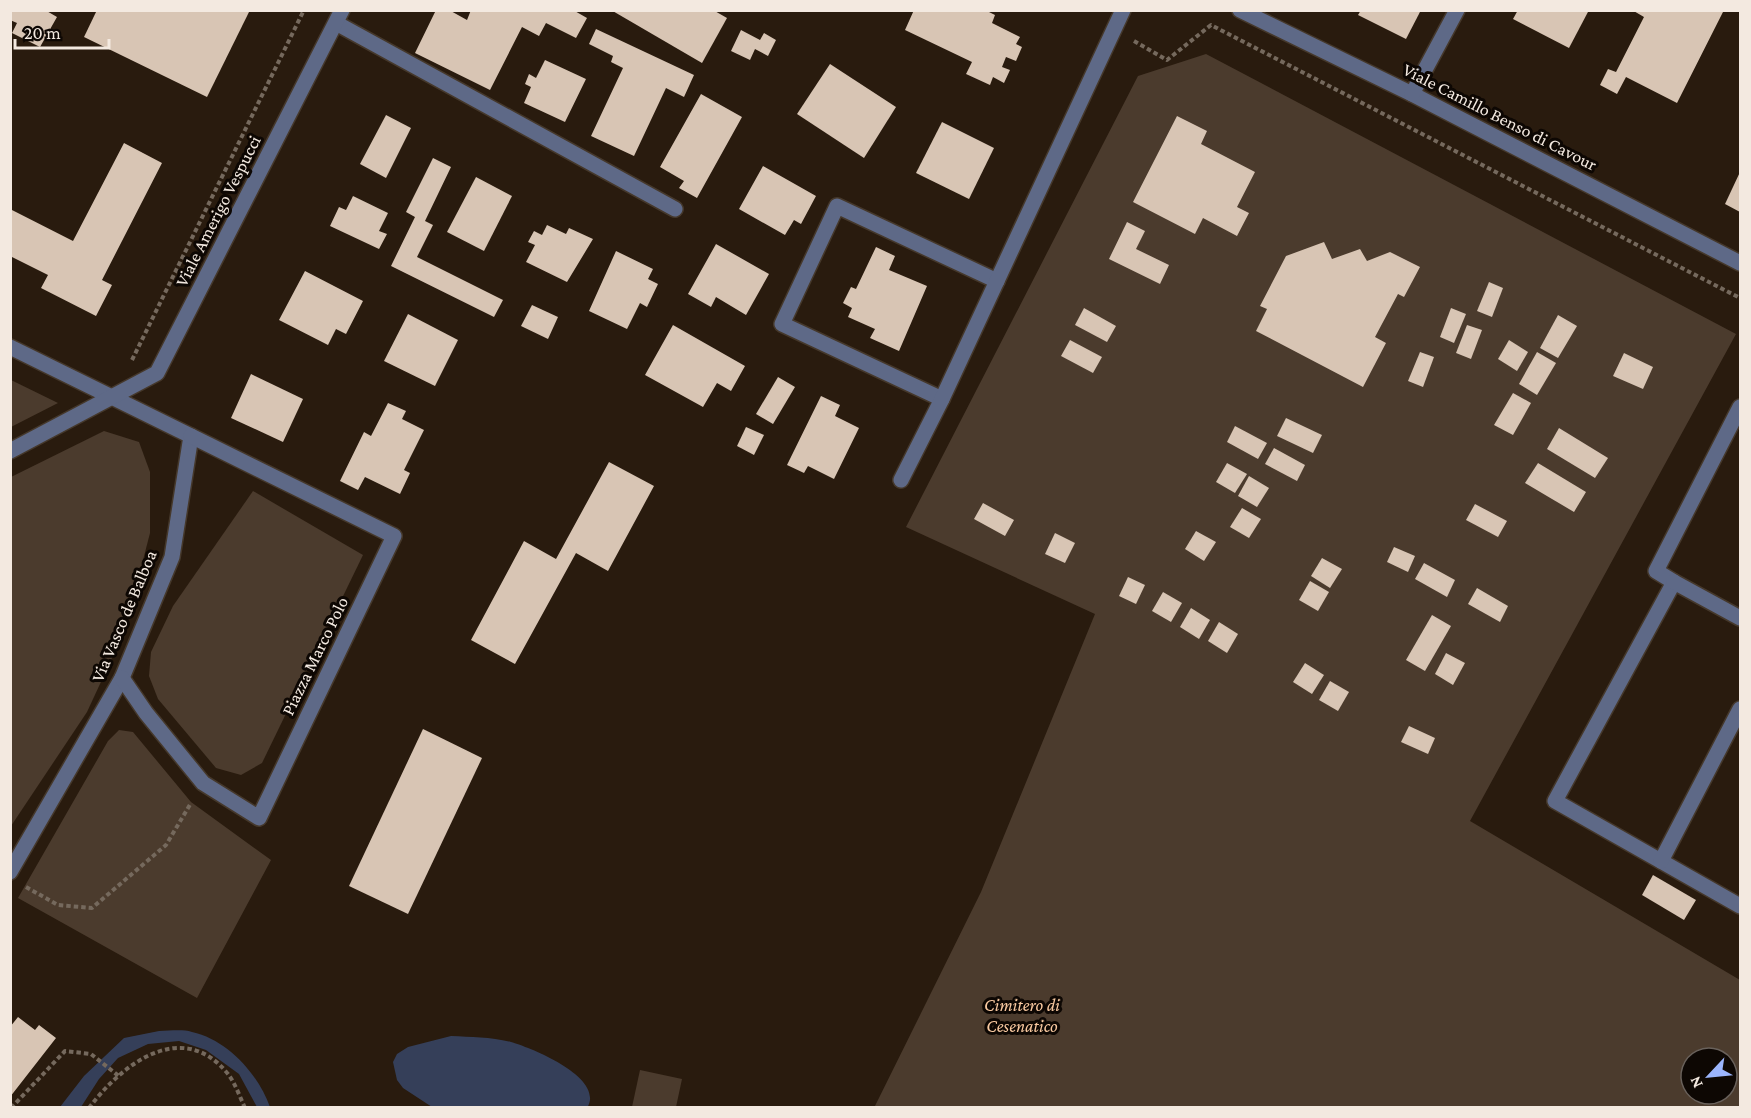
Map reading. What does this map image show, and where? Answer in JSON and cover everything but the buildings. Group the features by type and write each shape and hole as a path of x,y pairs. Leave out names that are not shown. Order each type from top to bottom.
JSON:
{"street":[{"path":"901,480 942,399 1123,10"},
{"name":"Viale Camillo Benso di Cavour","path":"1240,10 1412,94 1740,263"},
{"path":"1412,94 1457,10"},
{"name":"Viale Amerigo Vespucci","path":"10,451 157,373 339,17 675,209"},
{"path":"942,399 782,324 837,206 997,280"},
{"path":"10,347 191,436"},
{"path":"1740,407 1656,571 1740,618"},
{"name":"Via Vasco de Balboa","path":"15,877 122,678 172,557 191,436"},
{"name":"Piazza Marco Polo","path":"122,678 146,713 203,783 259,818 394,536 191,436"},
{"path":"1674,582 1555,801 1740,906"},
{"path":"1661,861 1740,709"}],"path":[{"path":"130,364 304,10"},
{"path":"1114,30 1167,60 1211,26 1740,298"},
{"path":"15,877 35,894 58,905 92,908 166,845 203,783"},
{"path":"89,1107 107,1084 120,1077 132,1063 154,1051 173,1048 197,1052 228,1074 245,1107"},
{"path":"11,1107 65,1051 91,1054 120,1077"}],"green space":[{"name":"Cimitero di Cesenatico","path":"1206,54 1736,334 1470,821 1740,980 1740,1107 874,1108 981,892 1095,614 906,527 1138,76"},
{"path":"11,380 58,403 11,427"},
{"path":"104,431 139,442 150,472 150,533 125,630 87,712 11,826 11,477"},
{"path":"253,491 363,555 262,763 241,775 216,768 158,699 149,676 151,652 173,606"},
{"path":"119,730 133,732 191,802 271,860 197,998 18,898 108,741"},
{"path":"640,1070 682,1079 676,1107 632,1107"}],"water":[{"path":"159,1031 188,1031 218,1042 250,1071 270,1107 257,1107 239,1074 206,1050 179,1041 148,1044 118,1058 99,1079 81,1107 60,1107 84,1076 124,1038"},
{"path":"451,1036 504,1040 549,1058 564,1066 586,1086 590,1097 587,1108 432,1107 403,1088 397,1080 393,1062 397,1054 408,1047"}]}
